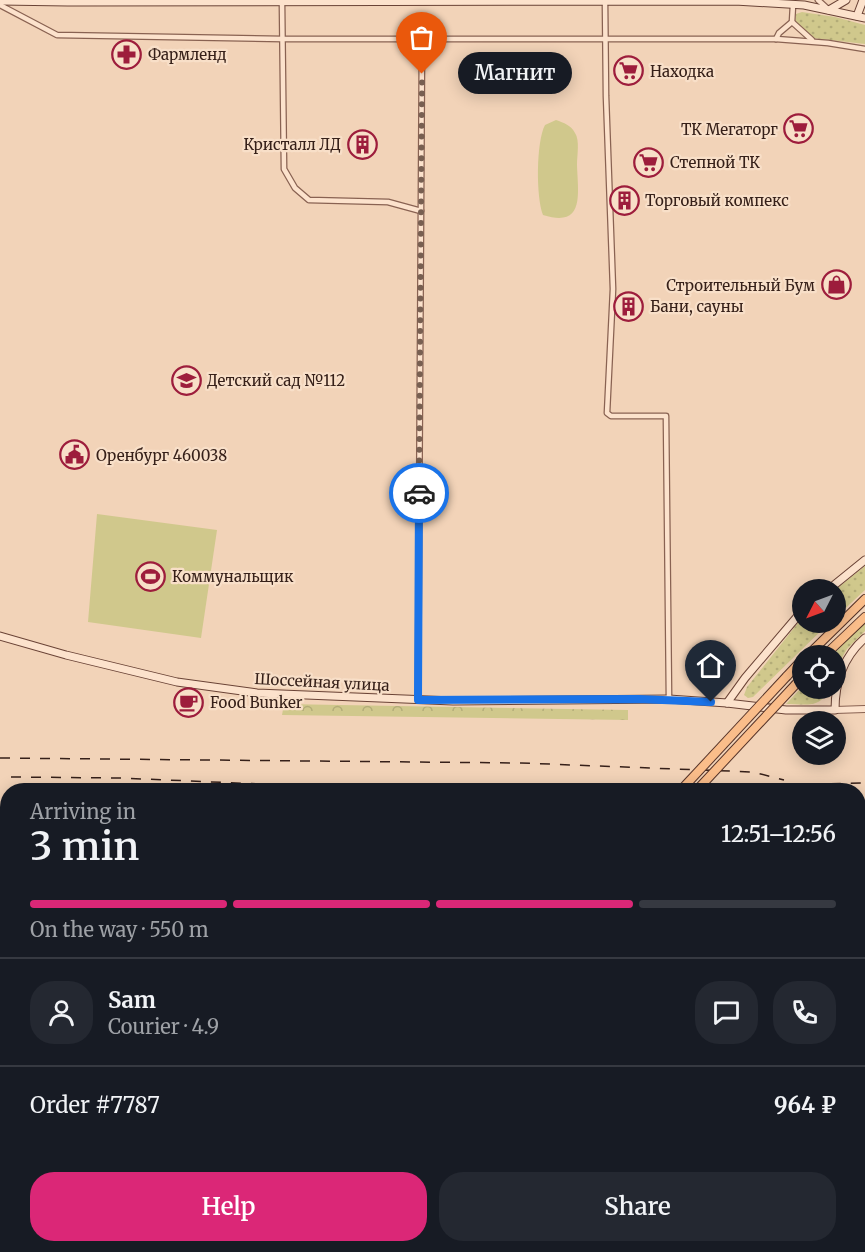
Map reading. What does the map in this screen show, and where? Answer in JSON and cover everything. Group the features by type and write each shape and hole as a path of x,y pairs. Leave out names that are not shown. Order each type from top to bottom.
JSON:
{"main road":[{"path":"0,3 390,0 735,1 793,5 861,17 863,0"},
{"path":"829,10 846,0"},
{"path":"842,579 865,560"},
{"path":"818,645 865,599"},
{"path":"836,645 865,617"},
{"path":"727,703 792,623"},
{"name":"Шоссейная улица","path":"0,636 116,668 216,688 276,694 418,700 669,699 786,710 835,710"},
{"path":"835,710 835,692 840,674 846,660 865,638"},
{"path":"688,783 792,671"},
{"path":"704,783 792,688"}],"street":[{"path":"605,0 613,289 608,413 611,416 666,416 669,699"},
{"path":"818,0 829,10"},
{"path":"282,2 284,169 295,188 309,201 388,202 421,211"},
{"path":"0,3 57,35 283,39 776,39 813,41 865,49"},
{"path":"776,39 779,33 792,22 793,5"},
{"path":"792,22 813,41"},
{"path":"418,700 422,39"},
{"name":"Шоссейная улица","path":"835,710 865,709"}],"green space":[{"path":"802,12 865,25 865,44 813,38 795,22 796,14"},
{"path":"556,120 573,130 577,136 578,148 576,206 566,217 557,218 543,215 539,196 538,170 542,133 545,125"},
{"name":"Коммунальщик","path":"97,514 217,530 201,638 88,622"},
{"path":"865,566 865,590 846,608 846,581"},
{"path":"865,621 865,631 846,651 846,645 842,645"},
{"path":"792,631 792,633 819,633 806,645 792,645 792,659 753,697 748,698 744,695 747,687"},
{"path":"792,698 823,699 817,703 806,705 786,704"},
{"path":"284,704 628,710 628,720 282,715"}],"railway":[{"path":"0,758 521,763 753,772 784,780"},
{"path":"11,777 120,778 236,783"}],"way so far":[{"path":"419,493 422,74"}],"place":[{"name":"Фармленд","path":"127,54"},
{"name":"Находка","path":"629,71"},
{"name":"Магнит","path":"422,74"},
{"name":"ТК Мегаторг","path":"799,129"},
{"name":"Кристалл ЛД","path":"362,144"},
{"name":"Степной ТК","path":"649,162"},
{"name":"Торговый компекс","path":"624,200"},
{"name":"Строительный Бум","path":"836,285"},
{"name":"Бани, сауны","path":"629,306"},
{"name":"Детский сад №112","path":"186,380"},
{"name":"Оренбург 460038","path":"75,455"},
{"name":"Коммунальщик","path":"151,576"},
{"name":"Food Bunker","path":"189,702"}],"route":[{"path":"419,493 418,700 669,699 711,702"}]}
